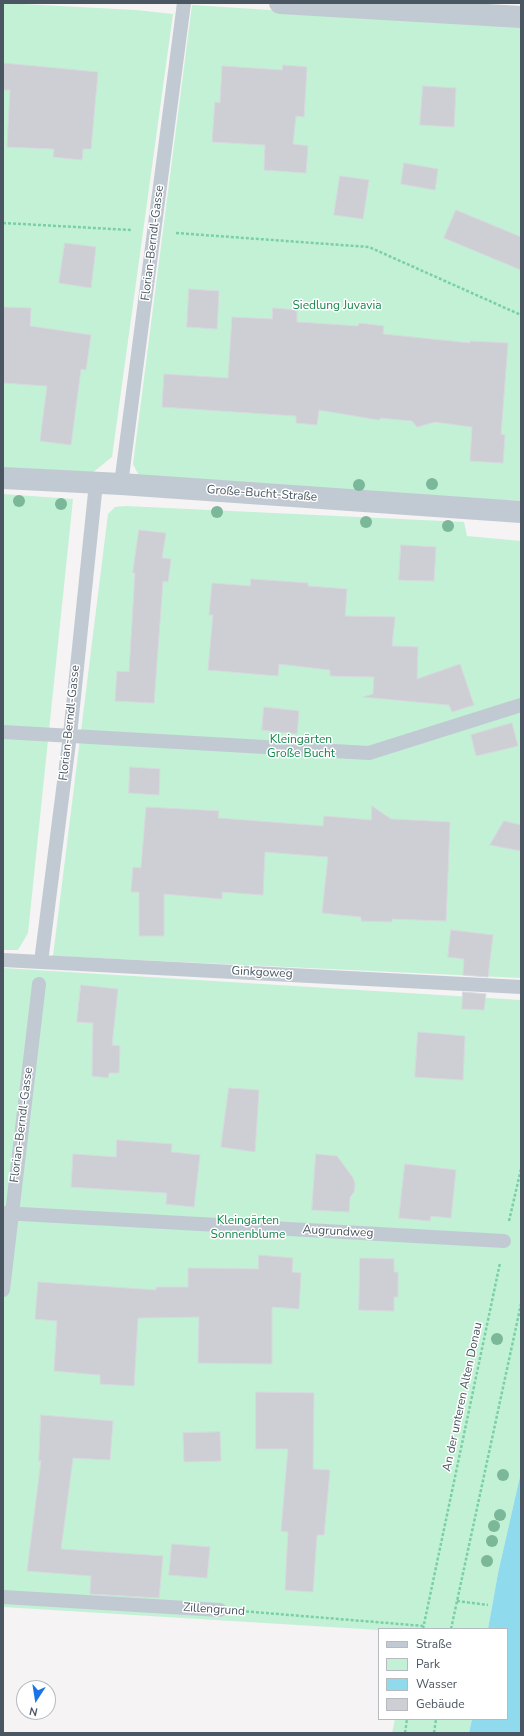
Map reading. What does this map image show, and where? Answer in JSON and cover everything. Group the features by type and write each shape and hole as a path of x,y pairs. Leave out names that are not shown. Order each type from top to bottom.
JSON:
{"street":[{"path":"280,3 521,17"},
{"name":"Große-Bucht-Straße","path":"3,478 121,484 521,512"}],"lane":[{"name":"Florian-Berndl-Gasse","path":"121,484 184,3"},
{"name":"Florian-Berndl-Gasse","path":"41,962 70,736 96,483"},
{"path":"3,732 369,754 521,705"},
{"name":"Ginkgoweg","path":"3,960 521,987"},
{"name":"Florian-Berndl-Gasse","path":"3,1290 7,1214 39,984"},
{"name":"Augrundweg","path":"7,1214 504,1241"},
{"name":"Zillengrund","path":"3,1597 220,1610"}],"path":[{"path":"3,223 154,231 369,247 521,315"},
{"name":"An der unteren Alten Donau","path":"424,1628 504,1241 521,1169"},
{"path":"451,1628 521,1304"},
{"path":"457,1601 488,1605"},
{"name":"Zillengrund","path":"220,1610 424,1628"},
{"path":"405,1733 407,1720"},
{"path":"434,1733 436,1720"}],"green space":[{"path":"3,3 136,10 173,14 112,457 91,474 3,468"},
{"name":"Siedlung Juvavia","path":"192,5 521,26 521,501 141,480 133,464"},
{"path":"3,494 73,499 28,933 18,950 3,950"},
{"name":"Kleingärten Große Bucht","path":"125,506 464,522 467,536 521,541 521,978 53,956 108,514 115,507"},
{"name":"Kleingärten Sonnenblume","path":"3,968 521,1000 521,1472 498,1573 488,1628 378,1628 378,1630 3,1607"},
{"path":"395,1720 472,1720 469,1733 392,1733"}],"water":[{"path":"521,1472 521,1733 469,1733 472,1720 508,1720 508,1628 488,1628 498,1573"}],"building":[{"path":"3,63 98,72 91,149 83,149 82,160 53,157 54,149 7,147 10,90 3,90"},
{"path":"283,65 307,67 304,117 296,116 293,144 308,146 306,173 264,170 265,145 212,142 215,102 220,103 222,66 282,70"},
{"path":"423,86 456,88 454,127 420,125"},
{"path":"404,163 438,169 435,190 401,184"},
{"path":"340,176 369,180 363,219 334,215"},
{"path":"456,210 521,237 521,270 444,238"},
{"path":"65,243 96,247 91,288 59,283"},
{"path":"189,289 219,291 217,329 187,327"},
{"path":"3,307 31,308 30,326 91,335 86,370 81,369 71,445 40,441 47,386 3,383"},
{"path":"273,308 297,310 297,322 358,326 359,323 384,326 383,334 470,343 470,341 508,343 501,434 505,435 503,463 470,461 472,427 435,422 417,427 412,421 381,418 379,420 319,410 317,425 296,423 296,416 162,407 164,374 228,378 232,317 272,319"},
{"path":"139,530 166,533 162,558 171,559 168,582 163,581 154,703 115,701 117,671 129,672 135,573 133,573"},
{"path":"401,545 436,547 434,581 399,580"},
{"path":"251,579 308,583 308,586 347,589 345,616 395,617 392,646 418,647 417,679 460,664 474,705 452,712 449,705 363,697 373,694 374,677 330,676 330,670 279,664 278,676 208,670 213,615 209,615 212,583 250,586"},
{"path":"264,707 299,711 297,734 262,730"},
{"path":"512,723 518,746 476,756 471,735"},
{"path":"130,767 160,769 159,795 129,793"},
{"path":"372,806 391,819 450,822 446,921 392,919 392,922 361,921 361,917 322,913 328,857 265,852 263,895 222,892 222,899 164,894 164,936 139,936 139,892 131,892 133,867 141,868 146,807 219,811 218,818 323,826 324,816 371,820"},
{"path":"504,821 521,825 521,851 490,845"},
{"path":"451,930 493,935 488,977 463,975 464,959 448,957"},
{"path":"81,985 118,989 112,1045 120,1046 119,1073 109,1073 108,1078 92,1076 93,1023 77,1022"},
{"path":"463,992 486,994 484,1010 462,1009"},
{"path":"418,1032 465,1036 463,1080 415,1077"},
{"path":"229,1088 259,1090 255,1152 221,1147"},
{"path":"117,1140 172,1144 171,1152 200,1155 194,1207 166,1204 167,1193 71,1187 73,1154 116,1157"},
{"path":"316,1154 337,1156 353,1178 355,1184 354,1192 350,1197 349,1212 312,1210"},
{"path":"405,1164 456,1170 451,1218 431,1216 430,1221 399,1218"},
{"path":"259,1255 293,1258 292,1272 301,1273 299,1309 272,1307 272,1364 198,1363 199,1317 138,1318 134,1386 100,1384 100,1375 54,1371 57,1321 35,1319 38,1282 156,1290 156,1287 188,1287 188,1268 258,1269"},
{"path":"360,1258 394,1259 394,1272 398,1272 398,1297 394,1297 394,1311 359,1310"},
{"path":"256,1392 314,1393 313,1469 330,1470 324,1535 317,1535 313,1592 285,1590 288,1532 281,1531 288,1449 256,1449"},
{"path":"41,1415 113,1421 110,1460 73,1458 61,1549 163,1556 159,1598 90,1594 91,1576 27,1571 41,1461 39,1461"},
{"path":"220,1432 221,1461 184,1462 183,1433"},
{"path":"172,1544 210,1547 207,1578 169,1575"}]}
